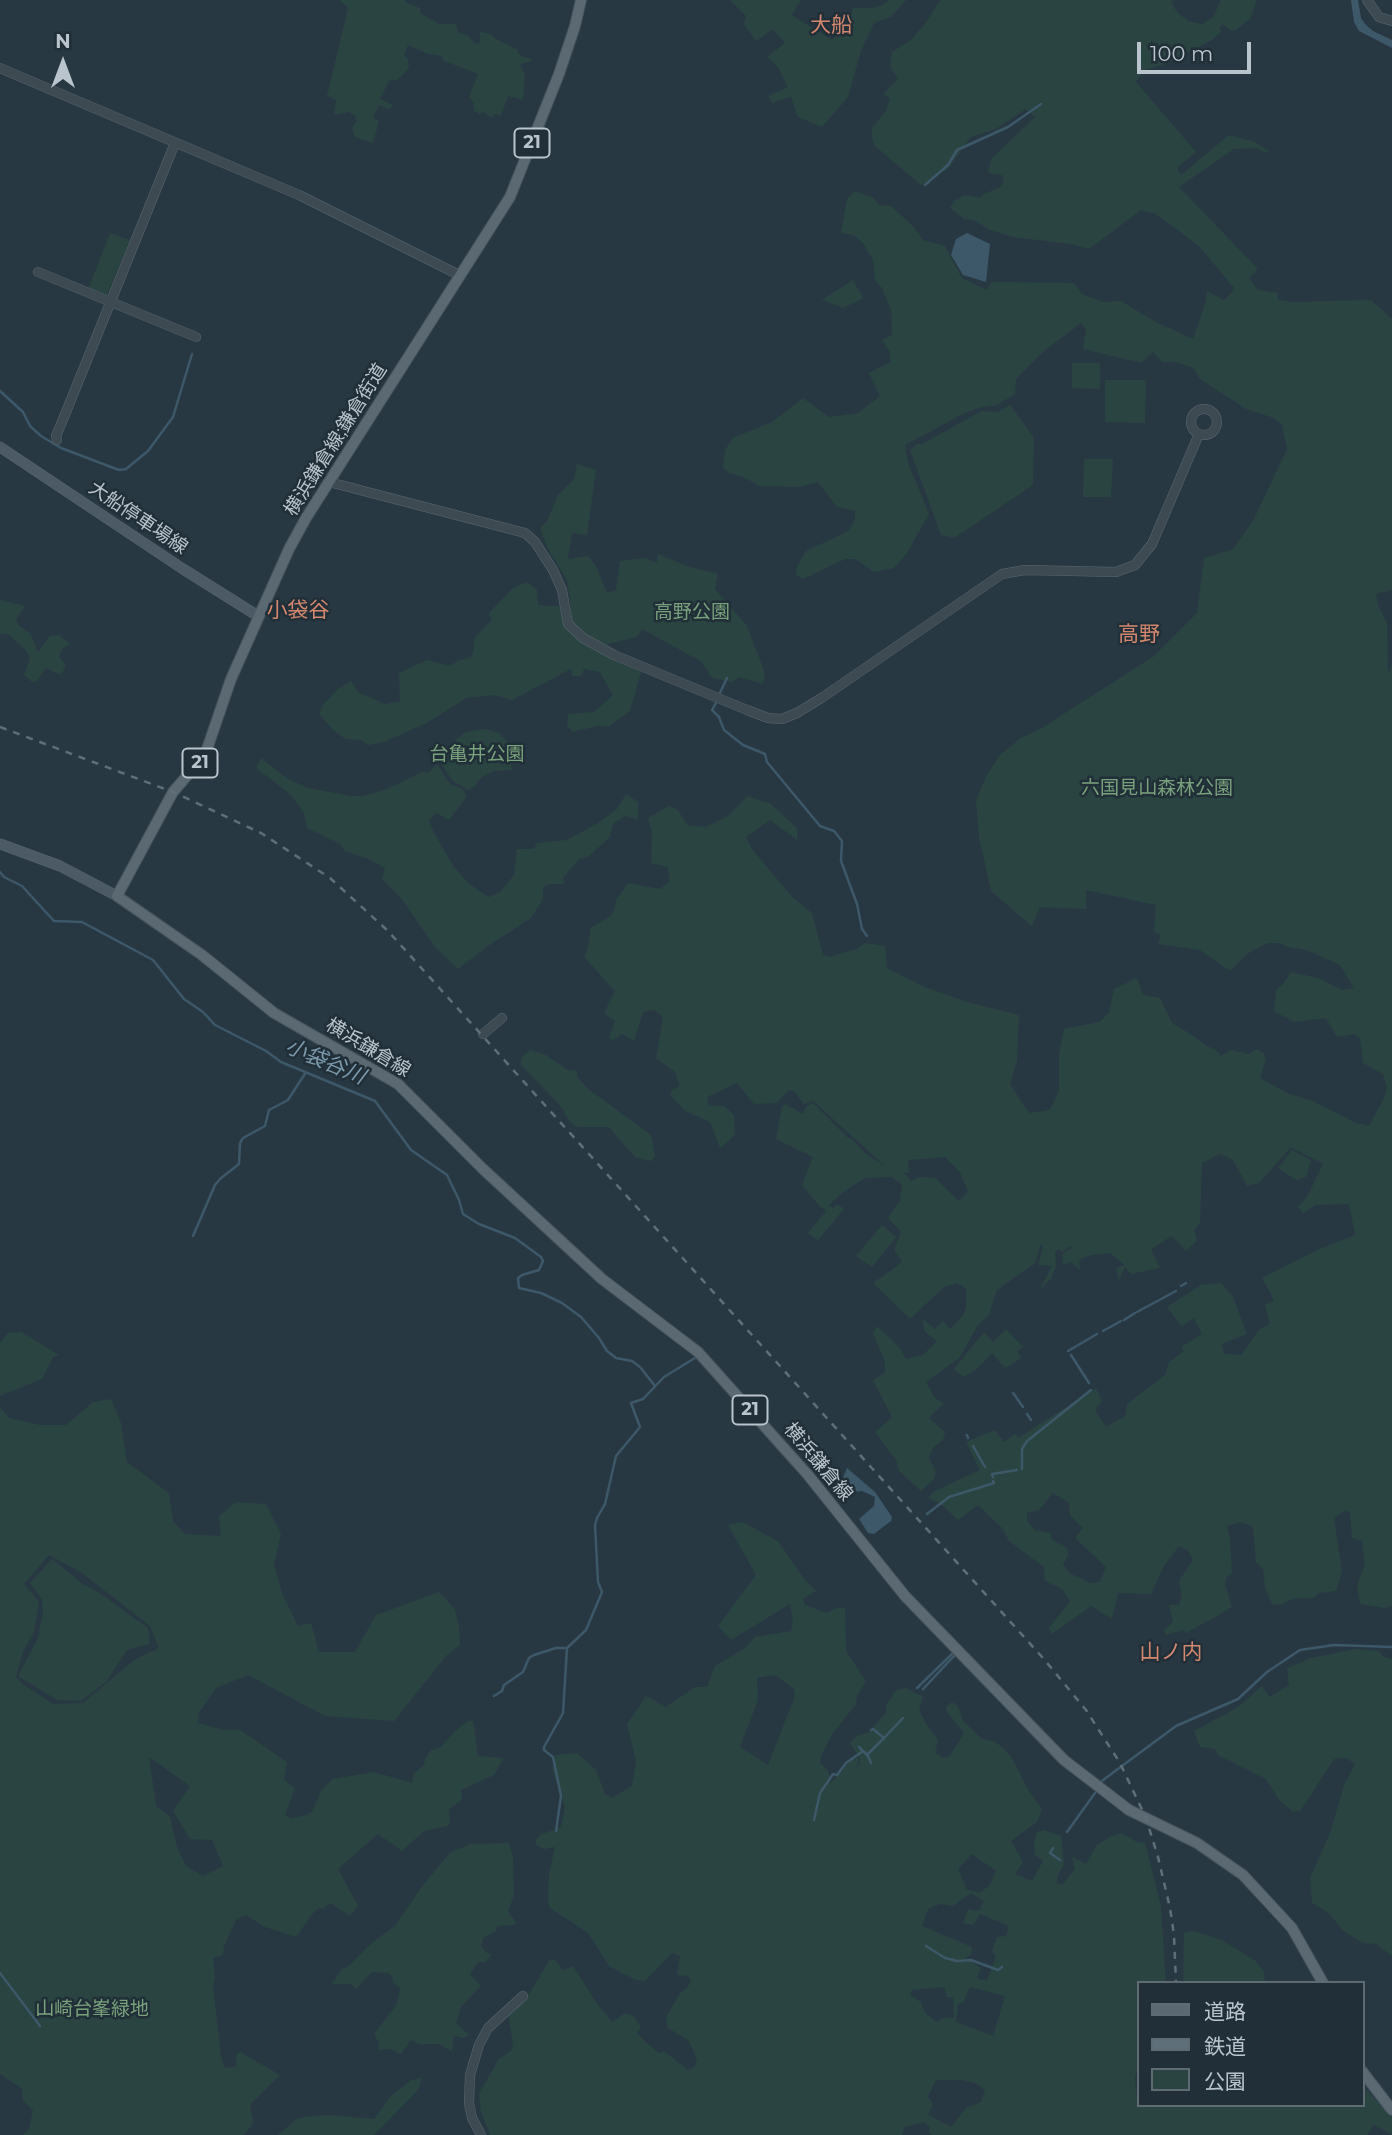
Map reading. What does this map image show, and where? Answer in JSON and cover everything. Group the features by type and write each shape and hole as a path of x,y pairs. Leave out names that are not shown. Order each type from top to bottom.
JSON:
{"main road":[{"name":"横浜鎌倉線;鎌倉街道","path":"117,896 173,792 205,755 231,679 289,549 510,197 559,74 575,26 580,0"},
{"name":"大船停車場線","path":"0,447 258,616"},
{"path":"0,844 60,866 117,896"},
{"name":"横浜鎌倉線","path":"117,896 202,956 274,1013 398,1084 483,1169 602,1279 698,1352 808,1474 905,1596 1055,1750 1095,1786 1129,1810 1197,1843 1243,1875 1292,1928 1322,1981"},
{"path":"1364,2074 1392,2110"}],"street":[{"path":"1367,0 1379,18 1392,21"},
{"path":"0,68 299,195 461,276"},
{"path":"57,440 56,436 175,143"},
{"path":"38,272 196,337"},
{"path":"329,482 525,533 535,542 553,570 562,590 568,624 583,638 614,655 747,710 768,718 786,718 823,697 1002,574 1025,570 1116,572 1135,565 1152,544 1199,434"},
{"path":"483,1034 502,1018"},
{"path":"481,2135 472,2118 469,2104 470,2075 479,2045 488,2028 523,1996"}],"green space":[{"path":"340,0 405,0 420,8 420,13 439,24 456,24 458,32 468,36 476,44 480,42 480,32 491,34 532,61 520,64 525,75 523,100 508,96 501,116 494,114 492,118 483,112 479,114 474,110 474,103 469,97 478,74 442,60 443,56 428,54 408,45 404,56 408,59 409,68 396,81 390,79 380,99 393,105 389,109 379,105 373,117 379,121 373,143 355,137 352,128 357,121 355,115 349,112 334,115 336,100 327,96 348,8"},
{"path":"730,0 801,0 792,15 832,40 849,23 853,8 872,8 889,0 906,0 891,17 874,23 861,51 848,97 822,127 798,117 791,97 772,103 768,96 788,87 778,67 767,57 785,43 773,29 756,41 744,24 746,16"},
{"name":"六国見山森林公園","path":"940,0 1173,0 1171,2 1177,12 1188,21 1202,24 1213,17 1221,0 1257,0 1250,19 1236,30 1230,30 1223,24 1219,28 1221,32 1212,40 1163,65 1145,70 1136,82 1196,152 1177,168 1181,175 1229,135 1255,142 1269,151 1267,153 1256,148 1234,149 1179,187 1258,269 1249,278 1258,290 1278,293 1278,300 1292,302 1371,300 1392,319 1392,590 1376,594 1387,623 1388,674 1392,664 1392,1606 1385,1608 1360,1604 1357,1585 1365,1565 1362,1541 1352,1538 1350,1513 1346,1510 1334,1518 1342,1571 1336,1591 1319,1593 1313,1598 1295,1598 1280,1605 1272,1604 1265,1588 1263,1569 1256,1562 1253,1527 1240,1522 1227,1526 1232,1573 1226,1578 1225,1584 1232,1607 1217,1616 1186,1633 1184,1630 1166,1635 1164,1630 1173,1622 1169,1605 1179,1605 1182,1595 1179,1581 1193,1560 1188,1551 1179,1546 1164,1566 1151,1594 1118,1593 1112,1619 1091,1606 1052,1634 1049,1628 1070,1601 1062,1589 1045,1581 1044,1567 1009,1541 1003,1529 978,1505 958,1520 942,1505 928,1497 980,1470 966,1442 995,1430 1004,1442 1015,1434 1018,1438 1096,1388 1102,1401 1095,1410 1106,1427 1125,1416 1127,1404 1165,1375 1169,1362 1184,1351 1181,1347 1202,1334 1194,1318 1181,1326 1167,1307 1201,1285 1221,1283 1233,1297 1247,1334 1222,1344 1224,1354 1241,1355 1259,1330 1270,1324 1265,1305 1274,1300 1262,1278 1355,1235 1349,1204 1316,1205 1303,1213 1298,1207 1307,1197 1323,1164 1291,1147 1259,1183 1247,1186 1233,1160 1220,1154 1202,1163 1200,1223 1194,1230 1197,1240 1186,1251 1172,1236 1151,1249 1160,1268 1131,1274 1125,1267 1119,1280 1116,1268 1125,1265 1110,1253 1091,1255 1079,1260 1080,1270 1071,1262 1063,1265 1062,1255 1073,1248 1070,1246 1062,1252 1059,1249 1055,1252 1056,1266 1050,1280 1040,1289 1052,1266 1038,1265 1043,1247 1041,1244 1035,1263 997,1290 989,1315 978,1325 960,1357 926,1382 935,1398 944,1403 929,1418 945,1432 943,1440 933,1448 929,1457 936,1472 934,1479 921,1491 899,1471 896,1460 875,1432 892,1417 873,1380 885,1373 885,1362 873,1333 877,1326 899,1347 906,1359 923,1355 937,1341 924,1331 923,1319 935,1329 943,1321 950,1329 962,1317 966,1308 966,1289 957,1283 944,1287 910,1319 873,1283 902,1261 894,1250 901,1232 888,1218 900,1201 902,1184 891,1177 865,1178 829,1205 833,1208 837,1204 844,1209 818,1240 808,1233 826,1211 802,1185 813,1157 776,1139 782,1107 785,1104 803,1114 806,1106 813,1103 866,1154 886,1167 813,1101 804,1104 794,1091 789,1090 776,1103 754,1104 737,1083 707,1097 709,1106 724,1106 734,1115 735,1135 720,1148 710,1122 685,1111 670,1095 672,1090 680,1086 675,1072 656,1058 663,1017 654,1010 643,1012 634,1041 622,1034 613,1040 609,1038 615,1021 604,1013 615,991 584,957 589,944 590,928 611,916 616,900 628,883 660,889 670,881 668,867 651,863 652,832 648,818 669,806 677,809 688,825 705,827 728,816 748,796 771,804 797,828 797,840 770,820 746,837 752,849 793,898 812,913 823,955 829,957 857,949 865,943 885,946 887,968 925,987 967,1002 1019,1015 1017,1061 1010,1084 1029,1113 1050,1110 1059,1090 1059,1053 1064,1029 1099,1022 1109,1013 1114,989 1137,978 1143,995 1160,998 1172,1023 1216,1050 1221,1056 1231,1050 1249,1054 1257,1049 1263,1053 1266,1059 1260,1078 1287,1093 1313,1101 1356,1123 1369,1126 1384,1098 1387,1087 1383,1074 1363,1063 1360,1038 1354,1034 1337,1037 1326,1018 1294,1022 1274,1011 1276,990 1291,972 1318,978 1342,990 1354,988 1340,965 1306,950 1279,943 1267,943 1247,954 1230,971 1200,950 1158,944 1161,935 1154,932 1156,905 1086,890 1086,909 1040,907 1032,926 991,891 979,837 976,800 1000,755 1021,738 1042,728 1154,656 1197,613 1204,558 1233,549 1253,521 1287,449 1282,424 1274,418 1246,409 1200,379 1193,368 1176,362 1162,362 1153,352 1141,363 1083,349 1086,329 1081,323 1045,350 1016,379 1015,394 997,405 963,414 905,445 908,463 929,514 907,553 894,568 874,572 855,559 845,559 803,579 796,575 797,567 806,551 849,531 855,519 855,511 837,507 818,482 799,487 760,486 723,468 725,450 733,438 772,422 803,398 829,417 858,413 880,396 869,373 891,362 891,354 882,340 892,335 891,310 882,288 875,281 873,260 863,243 854,235 841,233 847,199 855,191 874,198 879,205 891,206 914,227 923,240 945,246 962,278 986,290 992,282 1074,283 1082,294 1103,302 1121,301 1154,321 1193,339 1207,291 1224,300 1233,291 1234,288 1199,246 1156,214 1141,210 1089,249 1071,244 1013,237 990,230 974,220 964,219 950,208 954,201 965,195 980,198 1001,187 1004,179 1002,175 990,174 988,171 992,158 1035,117 1026,109 996,129 971,137 948,169 921,185 875,146 872,128 886,111 890,98 883,94 898,79 890,67 892,52 911,40","holes":["945,1157 960,1172 968,1192 959,1201 935,1178 919,1177 910,1181 903,1173 909,1173 908,1160","1053,1493 1069,1503 1070,1515 1083,1528 1075,1538 1106,1567 1100,1582 1090,1583 1069,1573 1063,1564 1068,1556 1067,1548 1051,1539 1051,1533 1035,1530 1027,1521 1027,1513 1039,1510"]},
{"path":"110,233 130,240 105,296 90,290 89,287"},
{"path":"853,280 863,298 843,308 822,300"},
{"path":"1072,363 1100,363 1100,389 1072,388"},
{"path":"1105,380 1146,380 1145,423 1105,422"},
{"path":"1010,405 1034,438 1033,485 954,538 941,535 910,450 982,411 998,412"},
{"path":"1084,459 1113,459 1111,497 1083,497"},
{"name":"高野公園","path":"577,464 596,470 587,535 572,533 568,559 588,556 596,566 607,593 616,590 620,561 645,558 657,563 658,554 687,566 718,574 715,589 747,626 763,668 765,678 762,684 739,677 732,682 712,678 702,662 642,629 637,637 604,645 603,653 641,672 630,711 609,726 572,732 567,725 568,714 594,712 613,695 600,672 584,669 581,676 572,676 571,669 512,700 495,695 466,698 427,723 384,742 369,745 361,740 346,739 334,731 319,714 323,705 338,689 351,681 358,692 385,704 400,701 399,673 427,660 449,666 470,658 475,637 492,620 489,613 513,588 527,582 537,590 538,605 571,607 567,580 548,549 540,528 547,521 558,495 574,479"},
{"path":"0,600 25,606 16,619 18,625 30,633 38,652 50,636 59,635 70,644 62,649 59,657 66,665 61,675 46,668 36,682 32,682 24,675 30,658 26,650 8,634 0,634"},
{"name":"台亀井公園","path":"485,729 499,733 509,743 512,770 493,771 468,790 453,781 440,762 440,754 465,732"},
{"path":"261,758 288,779 308,788 351,796 363,796 387,789 422,772 428,773 437,764 450,784 462,789 467,796 449,820 436,813 429,821 454,867 468,883 489,897 501,891 514,875 517,849 534,849 537,843 567,840 617,809 626,794 638,802 638,820 625,816 613,824 610,837 588,857 579,859 563,878 564,884 549,884 543,887 543,899 531,918 458,969 435,947 401,898 382,879 385,868 345,851 340,844 307,828 304,813 290,794 256,768"},
{"path":"530,1050 546,1055 568,1070 577,1071 577,1076 587,1088 651,1135 655,1156 651,1161 635,1157 609,1127 578,1127 570,1122 560,1105 521,1065 521,1058"},
{"path":"1292,1150 1311,1160 1306,1177 1296,1180 1278,1168"},
{"path":"882,1225 896,1237 872,1267 856,1256"},
{"path":"1006,1329 1023,1347 1017,1351 1021,1358 1005,1368 992,1353 977,1369 963,1377 954,1369 984,1332 993,1342"},
{"path":"21,1332 59,1355 53,1357 42,1379 0,1396 0,1343 8,1333"},
{"name":"山崎台峯緑地","path":"111,1399 121,1423 127,1462 169,1493 173,1521 185,1534 221,1536 219,1516 236,1502 266,1504 281,1534 274,1564 282,1593 298,1626 311,1623 319,1652 355,1652 376,1615 439,1592 455,1609 460,1645 446,1656 394,1721 325,1716 248,1675 216,1688 199,1713 198,1723 224,1730 240,1730 287,1762 284,1780 295,1788 285,1815 291,1818 300,1817 312,1812 322,1789 333,1779 374,1772 412,1783 414,1773 424,1765 431,1750 440,1748 468,1721 473,1721 478,1756 504,1758 494,1775 461,1790 462,1800 449,1809 448,1826 424,1831 402,1851 378,1834 338,1869 358,1906 350,1916 330,1903 313,1913 296,1937 265,1927 246,1915 236,1920 224,1946 223,1955 213,1958 213,1986 221,2057 225,2068 237,2066 236,2056 240,2052 280,2075 250,2105 253,2123 244,2135 23,2135 29,2129 33,2110 23,2101 22,2089 0,2074 0,1407 9,1418 40,1425 66,1425 93,1402","holes":["49,1555 82,1573 150,1626 159,1648 134,1660 83,1703 54,1704 25,1686 16,1677 23,1652 34,1632 39,1602 24,1584","149,1757 190,1786 173,1811 190,1839 212,1840 223,1866 203,1876 186,1866 177,1847 170,1817 156,1806"]},
{"path":"742,1522 778,1541 805,1580 816,1591 803,1599 805,1605 827,1613 837,1608 845,1608 846,1651 866,1681 857,1696 856,1704 831,1736 821,1756 820,1763 828,1771 831,1783 853,1758 857,1757 859,1761 855,1769 860,1763 859,1757 850,1743 858,1735 869,1732 886,1713 886,1705 896,1690 906,1688 923,1697 919,1710 938,1740 935,1753 944,1758 950,1756 964,1733 947,1712 946,1707 952,1702 958,1706 963,1721 982,1739 996,1742 1011,1756 1028,1790 1042,1809 1037,1822 1011,1841 1023,1862 1015,1874 1032,1881 1043,1861 1035,1855 1034,1842 1037,1832 1044,1830 1061,1836 1064,1864 1057,1883 1062,1885 1075,1869 1072,1857 1086,1864 1097,1845 1110,1837 1122,1833 1137,1842 1145,1843 1161,1907 1166,1981 1136,1981 1136,2107 1364,2107 1364,2087 1392,2117 1392,2135 1374,2125 1367,2135 932,2135 929,2133 930,2127 923,2122 905,2127 902,2135 490,2135 481,2112 479,2094 498,2060 512,2050 508,2015 528,1996 550,1959 557,1961 563,1971 573,1966 612,2022 625,2013 634,2016 641,2027 637,2033 649,2045 659,2053 665,2052 688,2070 695,2067 697,2059 688,2040 668,2028 666,2018 680,1993 691,1981 688,1976 677,1975 680,1956 672,1953 645,1981 636,1980 609,1966 588,1933 550,1908 549,1874 555,1847 544,1849 536,1845 536,1840 540,1835 561,1827 565,1807 552,1769 556,1755 577,1753 596,1770 605,1794 612,1798 632,1786 636,1761 627,1724 646,1696 666,1707 695,1687 707,1687 715,1666 745,1648 755,1637 791,1631 793,1621 790,1604 731,1640 718,1626 756,1575 728,1525","holes":["775,1675 794,1689 795,1696 768,1765 740,1747 758,1700 757,1678","972,1854 996,1871 989,1886 979,1893 967,1890 958,1869","971,1893 984,1901 979,1911 968,1909 963,1923 973,1925 980,1914 1009,1926 1006,1936 997,1937 992,1951 996,1956 987,1981 977,1978 981,1968 965,1957 971,1955 972,1947 922,1926 928,1909 940,1904 953,1906","944,1987 947,1997 953,1997 954,2018 937,2022 925,2013 921,2002 910,1995 912,1990","970,1987 1005,1996 993,2036 956,2022 958,2004 963,2003","936,2080 975,2083 985,2090 981,2102 966,2108 951,2127 928,2115 933,2104 928,2096"]},
{"path":"52,1559 83,1584 148,1628 150,1644 127,1650 106,1682 81,1701 57,1700 18,1676 38,1638 43,1612 42,1599 30,1583"},
{"path":"1356,1649 1379,1651 1383,1657 1392,1659 1392,1956 1376,1944 1363,1943 1342,1930 1329,1913 1312,1903 1310,1878 1330,1833 1344,1785 1355,1764 1346,1758 1334,1759 1301,1810 1293,1812 1280,1801 1266,1779 1218,1755 1215,1749 1200,1747 1194,1731 1237,1708 1262,1686 1270,1697 1289,1685 1287,1668 1311,1658"},
{"path":"509,1843 513,1857 514,1896 508,1911 516,1923 497,1926 496,1931 483,1938 481,1946 487,1953 492,1954 486,1962 478,1962 470,1974 481,1986 461,2007 456,2023 469,2035 464,2038 454,2036 452,2051 439,2044 419,2044 411,2040 401,2054 391,2049 379,2050 374,2034 397,2004 400,1988 393,1982 392,1976 388,1973 372,1972 356,1989 351,1984 332,1984 341,1970 395,1926 423,1885 450,1853 470,1844"},
{"path":"1194,1931 1222,1940 1256,1961 1264,1972 1265,1981 1183,1981 1184,1933"},
{"path":"422,2078 418,2090 374,2135 278,2135 298,2118 328,2115 374,2119 390,2097 411,2080"}],"water":[{"path":"1351,0 1358,0 1361,18 1373,31 1392,40 1392,48 1359,31 1354,22"},
{"path":"967,233 990,244 986,282 963,275 951,255 956,239"},
{"path":"847,1468 875,1492 892,1517 891,1521 874,1534 868,1533 859,1519 874,1506 875,1497 862,1491 843,1491 842,1480"}],"waterway":[{"path":"925,185 948,165 957,150 1008,127 1041,104"},
{"path":"0,391 23,412 30,426 41,436 61,448 119,470 126,469 148,451 173,417 192,354"},
{"path":"719,695 727,678"},
{"path":"717,701 712,710 719,717 724,730 743,745 765,754 767,762 820,826 834,831 842,841 841,861 857,904 862,929 867,936"},
{"name":"小袋谷川","path":"0,872 22,886 54,921 82,922 153,960 184,999 203,1012 215,1025 266,1051 281,1062 375,1101 411,1150 447,1175 463,1214 479,1224 515,1238 541,1257 543,1261 539,1270 518,1278 519,1288 541,1293 562,1303 581,1317 607,1351 616,1358 632,1361 655,1386"},
{"path":"193,1236 215,1185 239,1164 240,1143 243,1138 265,1126 269,1110 288,1100 306,1072"},
{"path":"1181,1286 1186,1283"},
{"path":"1137,1312 1176,1291"},
{"path":"1124,1320 1135,1313"},
{"path":"1103,1331 1121,1321"},
{"path":"1068,1351 1097,1334"},
{"path":"1071,1355 1089,1383"},
{"path":"556,1831 561,1796 553,1757 544,1747 563,1713 567,1648 586,1630 602,1592 598,1582 595,1525 597,1518 605,1504 616,1456 640,1427 631,1403 643,1399 664,1377 695,1358"},
{"path":"1022,1469 1022,1449 1027,1441 1091,1390"},
{"path":"1013,1393 1023,1407"},
{"path":"1027,1414 1031,1420"},
{"path":"973,1446 985,1467"},
{"path":"993,1477 992,1474 1017,1470"},
{"path":"927,1514 949,1497 994,1483 993,1481"},
{"path":"1099,1783 1176,1726 1238,1699 1267,1672 1300,1650 1334,1645 1392,1647"},
{"path":"494,1696 523,1672 529,1658 556,1648 567,1648"},
{"path":"917,1688 953,1653"},
{"path":"923,1689 955,1655"},
{"path":"871,1730 884,1738 903,1718"},
{"path":"867,1755 884,1738"},
{"path":"859,1747 871,1763"},
{"path":"814,1820 820,1793 833,1774 837,1775 846,1763 863,1751"},
{"path":"1067,1832 1095,1793"},
{"path":"1053,1848 1050,1853 1060,1860"},
{"path":"926,1946 945,1958 971,1960 998,1970 1002,1967"},
{"path":"0,1973 40,2026"}],"railway":[{"path":"0,727 173,792 261,833 330,878 388,931 1043,1658 1086,1710 1120,1763 1146,1818 1170,1908 1176,1981"}],"district":[{"name":"大船","path":"831,26"},
{"name":"小袋谷","path":"298,611"},
{"name":"高野","path":"1139,635"},
{"name":"山ノ内","path":"1171,1653"}]}
